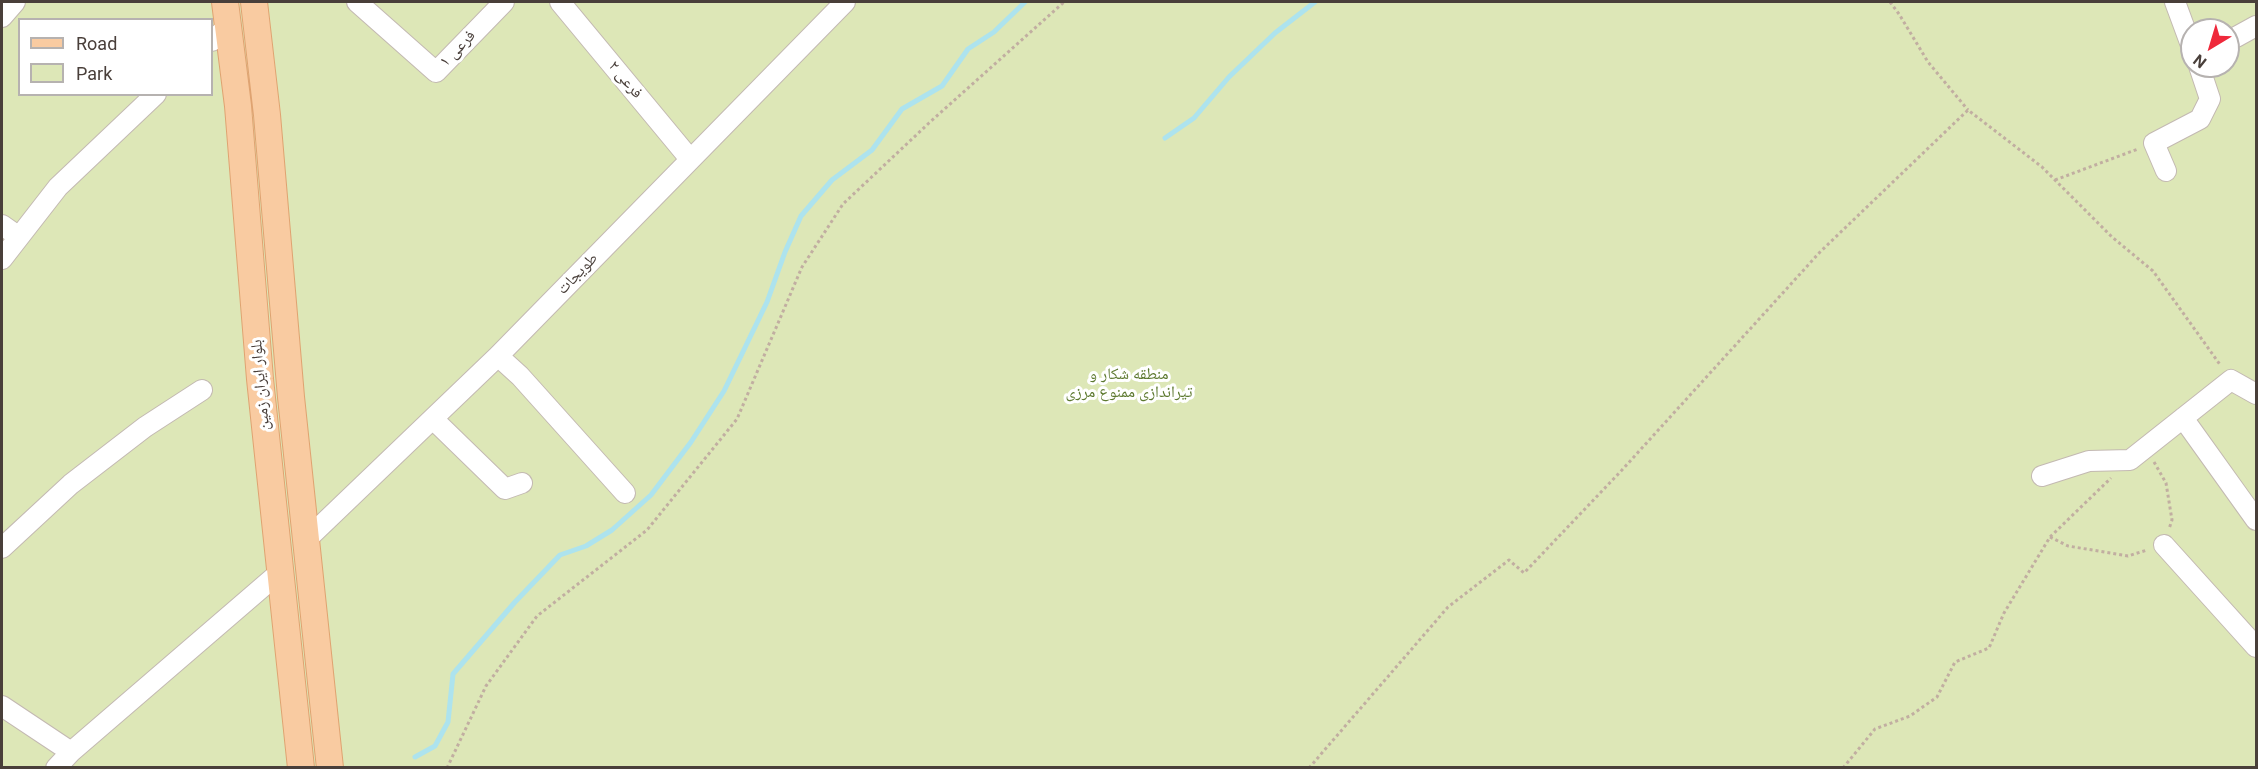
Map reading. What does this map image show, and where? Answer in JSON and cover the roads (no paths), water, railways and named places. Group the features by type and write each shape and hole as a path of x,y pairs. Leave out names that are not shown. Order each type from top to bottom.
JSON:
{"main road":[{"name":"بلوار ایران زمین","path":"254,2 267,115 291,397 330,768"},
{"name":"بلوار ایران زمین","path":"222,23 238,106 260,379 301,768"}],"street":[{"path":"2,17 15,2"},
{"name":"فرعی ۱","path":"357,2 436,72 504,2"},
{"name":"فرعی ۲","path":"560,2 690,159"},
{"name":"طویجات","path":"306,540 498,356 845,2"},
{"path":"2175,2 2181,18"},
{"path":"2240,35 2256,26"},
{"path":"2166,171 2154,143 2200,119 2210,99 2203,78"},
{"path":"2,259 58,187 154,96"},
{"path":"2,225 19,237"},
{"path":"498,356 520,376 625,493"},
{"path":"2042,476 2090,461 2137,454 2231,380 2256,394"},
{"path":"2,548 71,484 145,427 202,390"},
{"path":"2183,418 2256,520"},
{"path":"433,419 505,489 522,483"},
{"path":"2164,545 2256,647"},
{"path":"56,768 71,752 280,572"},
{"path":"2,706 71,752"}],"waterway":[{"path":"415,757 435,746 448,722 453,674 515,602 560,555 586,546 612,530 651,495 691,442 724,391 767,302 801,216 832,180 872,150 902,109 942,86 968,49 994,32 1025,2"},
{"path":"1165,138 1194,118 1229,77 1275,33 1315,2"}],"park label":[{"name":"منطقه شکار و تیراندازی ممنوع مرزی","path":"1129,384"}]}
